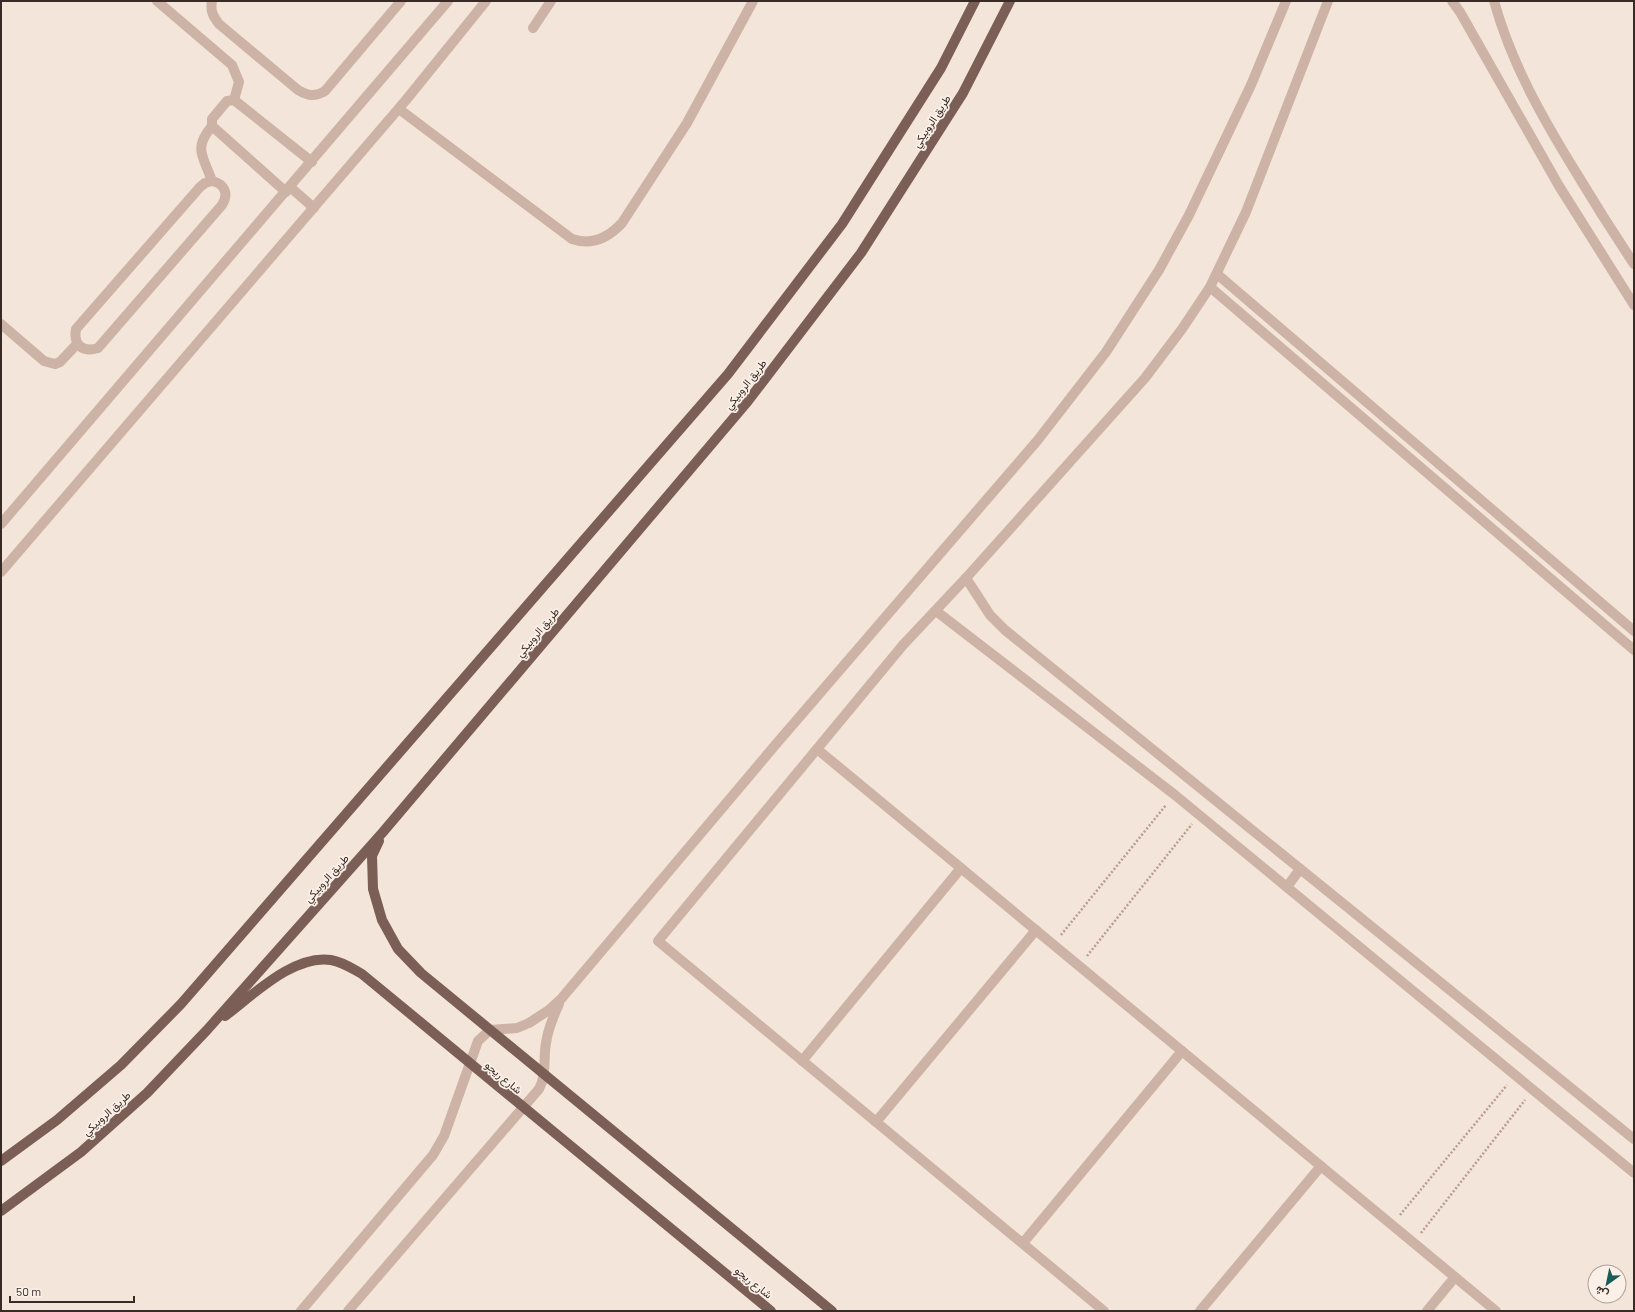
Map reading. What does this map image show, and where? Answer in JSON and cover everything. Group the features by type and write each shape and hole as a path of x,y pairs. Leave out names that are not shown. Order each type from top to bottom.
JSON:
{"main road":[{"name":"طريق الروبيكي","path":"1,1161 57,1120 121,1065 181,1004 728,374 842,224 941,68 975,1"},
{"name":"طريق الروبيكي","path":"1,1211 81,1152 147,1093 207,1030 383,832 748,401 861,253 963,93 1010,1"},
{"path":"383,832 372,856 374,889 382,920 398,949 420,973 832,1311"},
{"name":"شارع ريجو","path":"207,1030 288,969 302,962 317,959 332,960 347,965 362,974 771,1311"}],"street":[{"path":"157,1 232,65 239,82 234,100"},
{"path":"212,1 210,8 213,17 219,24 298,90 304,94 312,96 319,95 325,91 401,1"},
{"path":"1,524 312,162 448,1"},
{"path":"1,572 399,109 486,1"},
{"path":"533,28 551,1"},
{"path":"399,109 572,239 580,242 603,239 613,233 622,223 687,123 753,1"},
{"path":"301,1311 433,1155 444,1136 478,1041 490,1030 517,1028 529,1023 549,1010 561,999 777,743 1042,435 1106,352 1160,270 1190,215 1251,85 1286,1"},
{"path":"1104,1311 658,941 903,645 966,578 1145,378 1182,329 1210,287 1246,212 1328,1"},
{"path":"1452,1 1460,12 1559,186 1634,305"},
{"path":"1494,1 1511,51 1542,117 1634,264"},
{"path":"212,181 200,144 212,126 212,119 227,101 234,100 312,162"},
{"path":"212,126 288,190 314,208"},
{"path":"212,181 222,185 225,190 226,195 222,205 98,348 91,350 83,349 77,344 74,337 76,329 200,188 205,183 212,181"},
{"path":"1217,274 1634,631"},
{"path":"1210,287 1634,650"},
{"path":"1,324 39,357 49,363 60,362 77,344"},
{"path":"1420,466 1429,456"},
{"path":"966,578 990,615 1005,630 1634,1139"},
{"path":"936,611 1175,795 1634,1173"},
{"path":"818,749 1496,1311"},
{"path":"802,1061 962,868"},
{"path":"1287,887 1300,869"},
{"path":"876,1122 1036,930"},
{"path":"348,1311 539,1089 545,1074 546,1043 554,1013 561,999"},
{"path":"1023,1243 1182,1051"},
{"path":"1200,1311 1321,1166"},
{"path":"1427,1311 1455,1277"}],"path":[{"path":"1053,945 1175,795"},
{"path":"1079,966 1200,816"},
{"path":"1392,1225 1515,1075"},
{"path":"1413,1243 1533,1090"}]}
